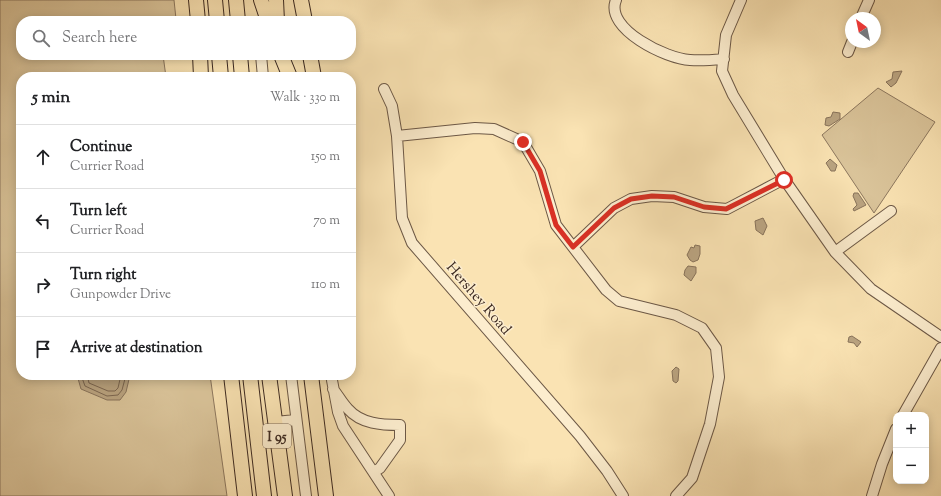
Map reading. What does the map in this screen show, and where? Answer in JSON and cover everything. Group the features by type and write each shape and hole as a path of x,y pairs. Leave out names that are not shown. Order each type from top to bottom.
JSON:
{"highway":[{"path":"196,0 198,16"},
{"path":"215,0 217,16"},
{"path":"236,0 238,16"},
{"path":"276,0 277,16"},
{"path":"301,0 304,16"},
{"path":"261,3 266,16"},
{"path":"200,60 201,72"},
{"path":"219,60 221,72"},
{"path":"240,60 242,72"},
{"path":"280,60 281,72"},
{"path":"282,60 288,72"},
{"path":"311,60 313,72"},
{"path":"232,380 245,496"},
{"name":"I 95","path":"251,380 264,496"},
{"name":"I 95","path":"270,380 285,496"},
{"path":"312,380 326,496"}],"street":[{"path":"616,0 614,5 618,19 622,25 632,35 665,55 689,60 724,59"},
{"path":"741,0 726,35 722,71 733,95 784,180 835,252 871,289 941,337"},
{"path":"864,12 869,0"},
{"path":"262,60 263,72"},
{"name":"Hershey Road","path":"384,89 392,106 397,136 402,218 412,243 580,436 606,470 623,496"},
{"path":"397,136 475,128 494,129 523,142 540,171 556,225 606,290 619,301 676,315 702,328 716,348 719,377 710,424 692,478 676,496"},
{"path":"573,247 614,208 631,199 652,196 674,197 704,207 726,209 784,180"},
{"path":"835,252 891,211"},
{"path":"905,412 941,348"},
{"path":"292,380 306,496"},
{"path":"332,380 338,412 343,426 374,472 388,496"},
{"path":"333,389 348,410 360,419 382,425 400,425 400,440 380,468 374,472"},
{"path":"275,422 296,420"},
{"path":"872,496 882,464 893,437"}],"shaded area":[{"path":"0,0 174,0 176,16 16,16 16,60 164,60 165,72 16,72 16,380 211,380 227,496 0,496"},
{"path":"878,88 935,122 874,213 822,135"}],"water":[{"path":"902,71 896,83 891,87 886,82 892,79 893,72"},
{"path":"833,112 840,113 840,119 829,126 825,125 826,118 831,117"},
{"path":"830,159 837,165 835,171 831,171 826,163"},
{"path":"854,193 858,193 866,205 854,211 853,209 857,205 853,196"},
{"path":"763,218 767,226 763,235 756,230 755,221"},
{"path":"695,245 700,246 700,254 698,260 693,262 687,255 691,247 694,248"},
{"path":"688,266 696,267 696,273 691,281 684,275"},
{"path":"852,336 861,342 857,347 854,343 848,342 849,337"},
{"path":"676,367 679,369 678,381 676,383 673,381 672,371"},
{"path":"78,380 129,380 126,392 120,400 107,400 81,389"}],"route":[{"path":"523,142 540,171 556,225 573,247 614,208 631,199 652,196 674,197 704,207 726,209 784,180"}]}
